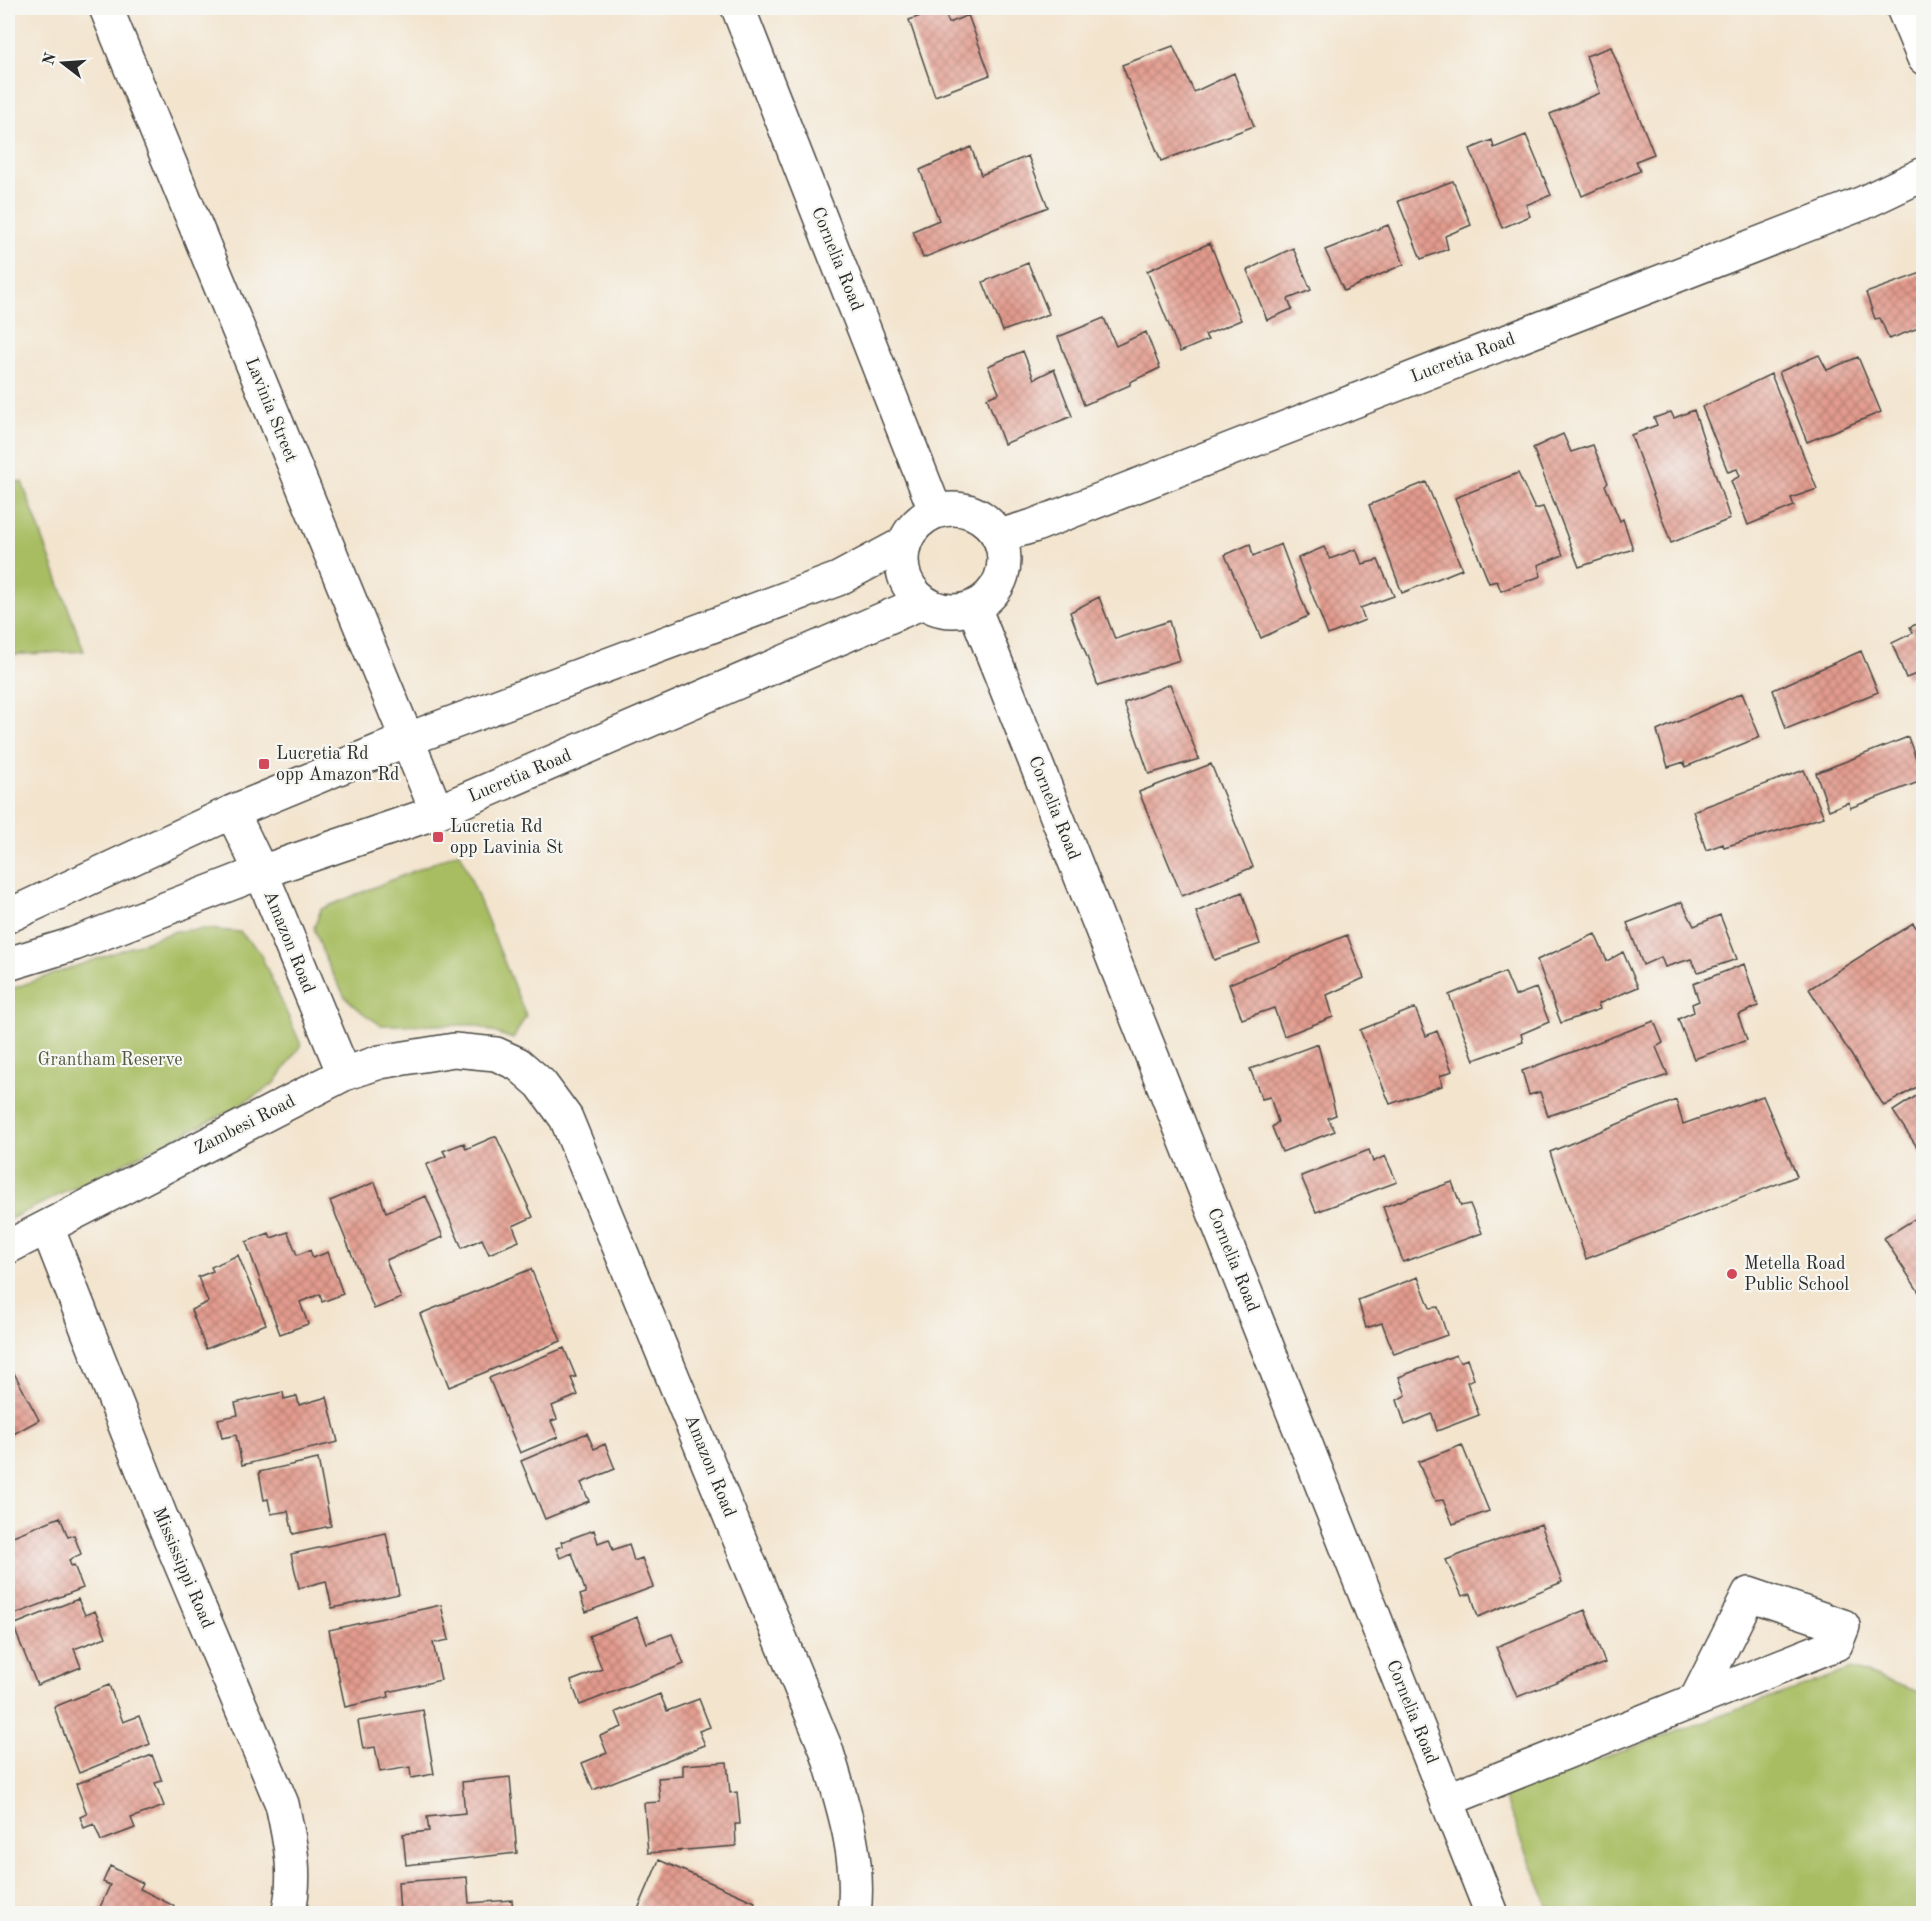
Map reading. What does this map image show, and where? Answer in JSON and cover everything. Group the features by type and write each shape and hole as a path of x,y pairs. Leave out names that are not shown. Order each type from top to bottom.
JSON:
{"street":[{"name":"Lavinia Street","path":"106,8 437,812"},
{"name":"Cornelia Road","path":"738,8 935,510"},
{"path":"1903,8 1923,58"},
{"name":"Lucretia Road","path":"999,536 1034,526 1852,207 1923,174"},
{"path":"956,508 973,512 988,522 999,536 1004,553 1003,571 996,588 984,601 974,607 957,611 939,610 923,602 910,589 903,572 901,554 905,543 917,522 935,510 956,508"},
{"path":"8,916 232,812 406,740 838,579 905,543"},
{"name":"Lucretia Road","path":"8,964 74,944 261,872 437,812 923,602"},
{"name":"Cornelia Road","path":"974,607 1492,1914"},
{"name":"Amazon Road","path":"232,812 261,872 344,1074"},
{"name":"Zambesi Road","path":"8,1246 344,1074 419,1054 454,1050 496,1054"},
{"name":"Amazon Road","path":"496,1054 518,1064 541,1084 566,1118 571,1129 826,1749 850,1830 856,1899 854,1914"},
{"name":"Mississippi Road","path":"46,1227 161,1517 282,1804 291,1843 294,1889 288,1914"},
{"path":"1447,1800 1696,1700"}],"green space":[{"path":"8,481 22,482 84,651 8,655"},
{"path":"460,852 526,1016 513,1039 474,1025 381,1025 345,997 327,963 314,928 321,909"},
{"name":"Grantham Reserve","path":"207,929 240,932 259,951 301,1045 275,1083 234,1109 8,1220 8,990 176,931"},
{"path":"1851,1669 1923,1693 1923,1913 1551,1913 1503,1794"}],"building":[{"path":"943,8 949,23 968,15 990,75 935,96 909,20"},
{"path":"1173,46 1194,92 1234,73 1254,126 1161,161 1122,65"},
{"path":"1611,47 1654,154 1636,161 1640,171 1582,196 1550,114 1600,93 1586,56"},
{"path":"1526,135 1551,195 1526,205 1530,216 1502,228 1470,149 1492,140 1494,148"},
{"path":"971,147 981,175 1028,156 1048,207 923,258 913,231 939,220 920,170"},
{"path":"1453,181 1471,225 1445,236 1448,249 1421,259 1398,201"},
{"path":"1388,225 1404,264 1344,291 1325,250"},
{"path":"1210,243 1241,320 1205,335 1208,340 1180,352 1147,271"},
{"path":"1293,248 1311,290 1288,299 1292,309 1267,320 1247,270"},
{"path":"1028,263 1049,314 1003,331 983,282"},
{"path":"1924,272 1924,326 1889,339 1880,318 1875,319 1866,293"},
{"path":"1104,318 1116,346 1146,332 1160,368 1130,382 1130,385 1084,405 1058,337"},
{"path":"1023,351 1034,379 1054,369 1072,416 1004,444 987,398 999,393 988,366"},
{"path":"1819,355 1827,370 1858,357 1881,412 1807,442 1779,372"},
{"path":"1771,374 1817,489 1791,498 1794,506 1748,525 1731,481 1740,476 1737,469 1728,472 1702,407"},
{"path":"1694,410 1730,519 1671,543 1631,435 1657,425 1654,418 1671,412 1674,418"},
{"path":"1563,434 1571,452 1593,445 1608,483 1605,485 1620,521 1623,519 1633,549 1579,567 1533,448"},
{"path":"1518,473 1535,509 1543,507 1563,555 1538,565 1541,576 1501,591 1497,581 1489,583 1455,498"},
{"path":"1426,482 1462,569 1402,593 1369,505"},
{"path":"1250,544 1253,556 1281,544 1308,616 1261,638 1225,555"},
{"path":"1324,547 1330,559 1356,549 1362,564 1378,560 1394,596 1360,608 1365,620 1328,635 1298,558"},
{"path":"1099,597 1115,639 1169,621 1180,660 1098,686 1070,612"},
{"path":"1924,621 1924,671 1906,678 1892,643 1913,633 1910,627"},
{"path":"1861,651 1878,692 1786,729 1773,690"},
{"path":"1170,684 1199,759 1149,774 1124,703"},
{"path":"1742,693 1760,737 1685,767 1684,762 1668,767 1657,731"},
{"path":"1908,737 1924,780 1850,808 1849,802 1829,810 1816,773"},
{"path":"1211,764 1253,867 1182,896 1139,792"},
{"path":"1804,770 1824,817 1724,847 1723,844 1706,850 1693,811"},
{"path":"1242,892 1260,944 1214,960 1196,912"},
{"path":"1682,902 1694,926 1720,915 1737,959 1698,972 1691,959 1665,967 1661,957 1643,965 1627,923"},
{"path":"1913,923 1924,939 1924,1083 1884,1106 1809,989"},
{"path":"1595,934 1607,961 1623,952 1638,987 1598,1004 1600,1009 1561,1023 1537,960"},
{"path":"1347,935 1364,978 1327,995 1333,1017 1284,1036 1274,1008 1242,1019 1229,984"},
{"path":"1744,964 1758,1006 1738,1015 1747,1040 1694,1059 1678,1019 1694,1012 1692,1004 1699,1001 1693,984"},
{"path":"1505,972 1515,996 1536,988 1549,1022 1521,1034 1523,1042 1474,1060 1449,995"},
{"path":"1415,1008 1426,1036 1437,1031 1452,1071 1440,1076 1442,1086 1390,1104 1360,1030"},
{"path":"1654,1021 1663,1043 1656,1047 1668,1075 1548,1116 1540,1092 1529,1095 1522,1071"},
{"path":"1318,1044 1336,1115 1328,1118 1335,1131 1282,1152 1272,1127 1278,1122 1270,1097 1262,1099 1250,1069"},
{"path":"1924,1091 1924,1151 1921,1153 1893,1111"},
{"path":"1763,1096 1797,1176 1586,1259 1550,1152 1676,1100 1683,1124"},
{"path":"496,1136 533,1217 513,1226 519,1241 489,1254 482,1239 462,1248 426,1165 446,1156 443,1151 464,1143 466,1149"},
{"path":"1369,1150 1373,1162 1385,1156 1397,1182 1316,1212 1301,1176"},
{"path":"375,1182 386,1212 426,1196 443,1237 386,1260 401,1298 374,1309 330,1201"},
{"path":"1452,1182 1461,1206 1470,1204 1482,1233 1403,1262 1383,1207"},
{"path":"1924,1213 1924,1300 1884,1238"},
{"path":"288,1232 297,1255 310,1250 313,1258 328,1252 343,1294 322,1302 320,1294 300,1302 308,1324 280,1334 246,1242 269,1233 271,1238"},
{"path":"238,1255 266,1324 206,1349 191,1310 208,1302 198,1277 213,1271 211,1267"},
{"path":"531,1269 561,1341 449,1387 420,1314"},
{"path":"1418,1277 1430,1308 1438,1307 1447,1335 1394,1354 1382,1323 1366,1328 1358,1300"},
{"path":"564,1348 576,1377 571,1378 578,1395 552,1406 557,1419 551,1421 558,1437 520,1453 489,1378"},
{"path":"1456,1355 1460,1362 1467,1359 1474,1379 1467,1382 1479,1415 1437,1431 1432,1414 1405,1425 1397,1400 1406,1395 1399,1377"},
{"path":"14,1373 39,1420 8,1437 8,1377"},
{"path":"283,1392 284,1399 297,1396 299,1405 327,1397 338,1442 242,1465 236,1435 222,1438 218,1419 238,1415 235,1403"},
{"path":"587,1433 594,1449 605,1444 615,1469 581,1483 589,1501 545,1519 521,1461"},
{"path":"1462,1445 1489,1511 1453,1524 1443,1500 1435,1501 1418,1462"},
{"path":"318,1459 331,1526 293,1534 288,1511 271,1514 268,1499 264,1500 259,1472"},
{"path":"60,1517 68,1537 74,1535 81,1554 69,1560 71,1566 74,1565 83,1588 8,1617 8,1538"},
{"path":"1541,1524 1562,1582 1478,1617 1471,1594 1462,1596 1446,1560"},
{"path":"594,1530 598,1543 609,1539 613,1550 629,1544 634,1561 642,1558 653,1587 586,1612 580,1595 586,1593 572,1553 560,1558 556,1548 563,1546 561,1542"},
{"path":"386,1533 399,1594 332,1608 326,1581 299,1588 291,1554"},
{"path":"78,1599 85,1615 95,1611 106,1637 74,1649 81,1667 37,1685 13,1625"},
{"path":"441,1605 449,1640 433,1643 441,1680 388,1692 389,1697 345,1707 329,1630"},
{"path":"1585,1610 1605,1663 1517,1697 1496,1647"},
{"path":"637,1617 647,1643 672,1634 684,1664 580,1705 571,1681 602,1669 589,1636"},
{"path":"109,1685 123,1722 139,1716 150,1744 79,1773 54,1707"},
{"path":"660,1694 667,1711 699,1699 710,1727 699,1731 705,1745 593,1790 582,1763 607,1753 600,1736 622,1727 616,1712"},
{"path":"423,1710 434,1774 411,1778 410,1767 380,1772 375,1747 363,1749 358,1721"},
{"path":"152,1755 162,1781 155,1783 164,1806 131,1818 135,1828 101,1841 94,1824 84,1828 80,1817 87,1814 76,1784"},
{"path":"727,1762 730,1793 737,1792 740,1824 735,1824 736,1846 648,1853 644,1803 660,1802 658,1778 683,1776 683,1765"},
{"path":"510,1777 517,1853 406,1865 403,1834 429,1831 427,1817 465,1813 462,1782"},
{"path":"659,1860 755,1902 750,1914 636,1914"},
{"path":"110,1866 143,1883 140,1889 174,1906 170,1914 97,1914 110,1885 103,1882"},
{"path":"467,1877 469,1903 512,1900 513,1914 400,1914 398,1882"}],"place":[{"name":"Lucretia Rd opp Amazon Rd","path":"264,764"},
{"name":"Lucretia Rd opp Lavinia St","path":"438,837"},
{"name":"Metella Road Public School","path":"1732,1274"}]}
